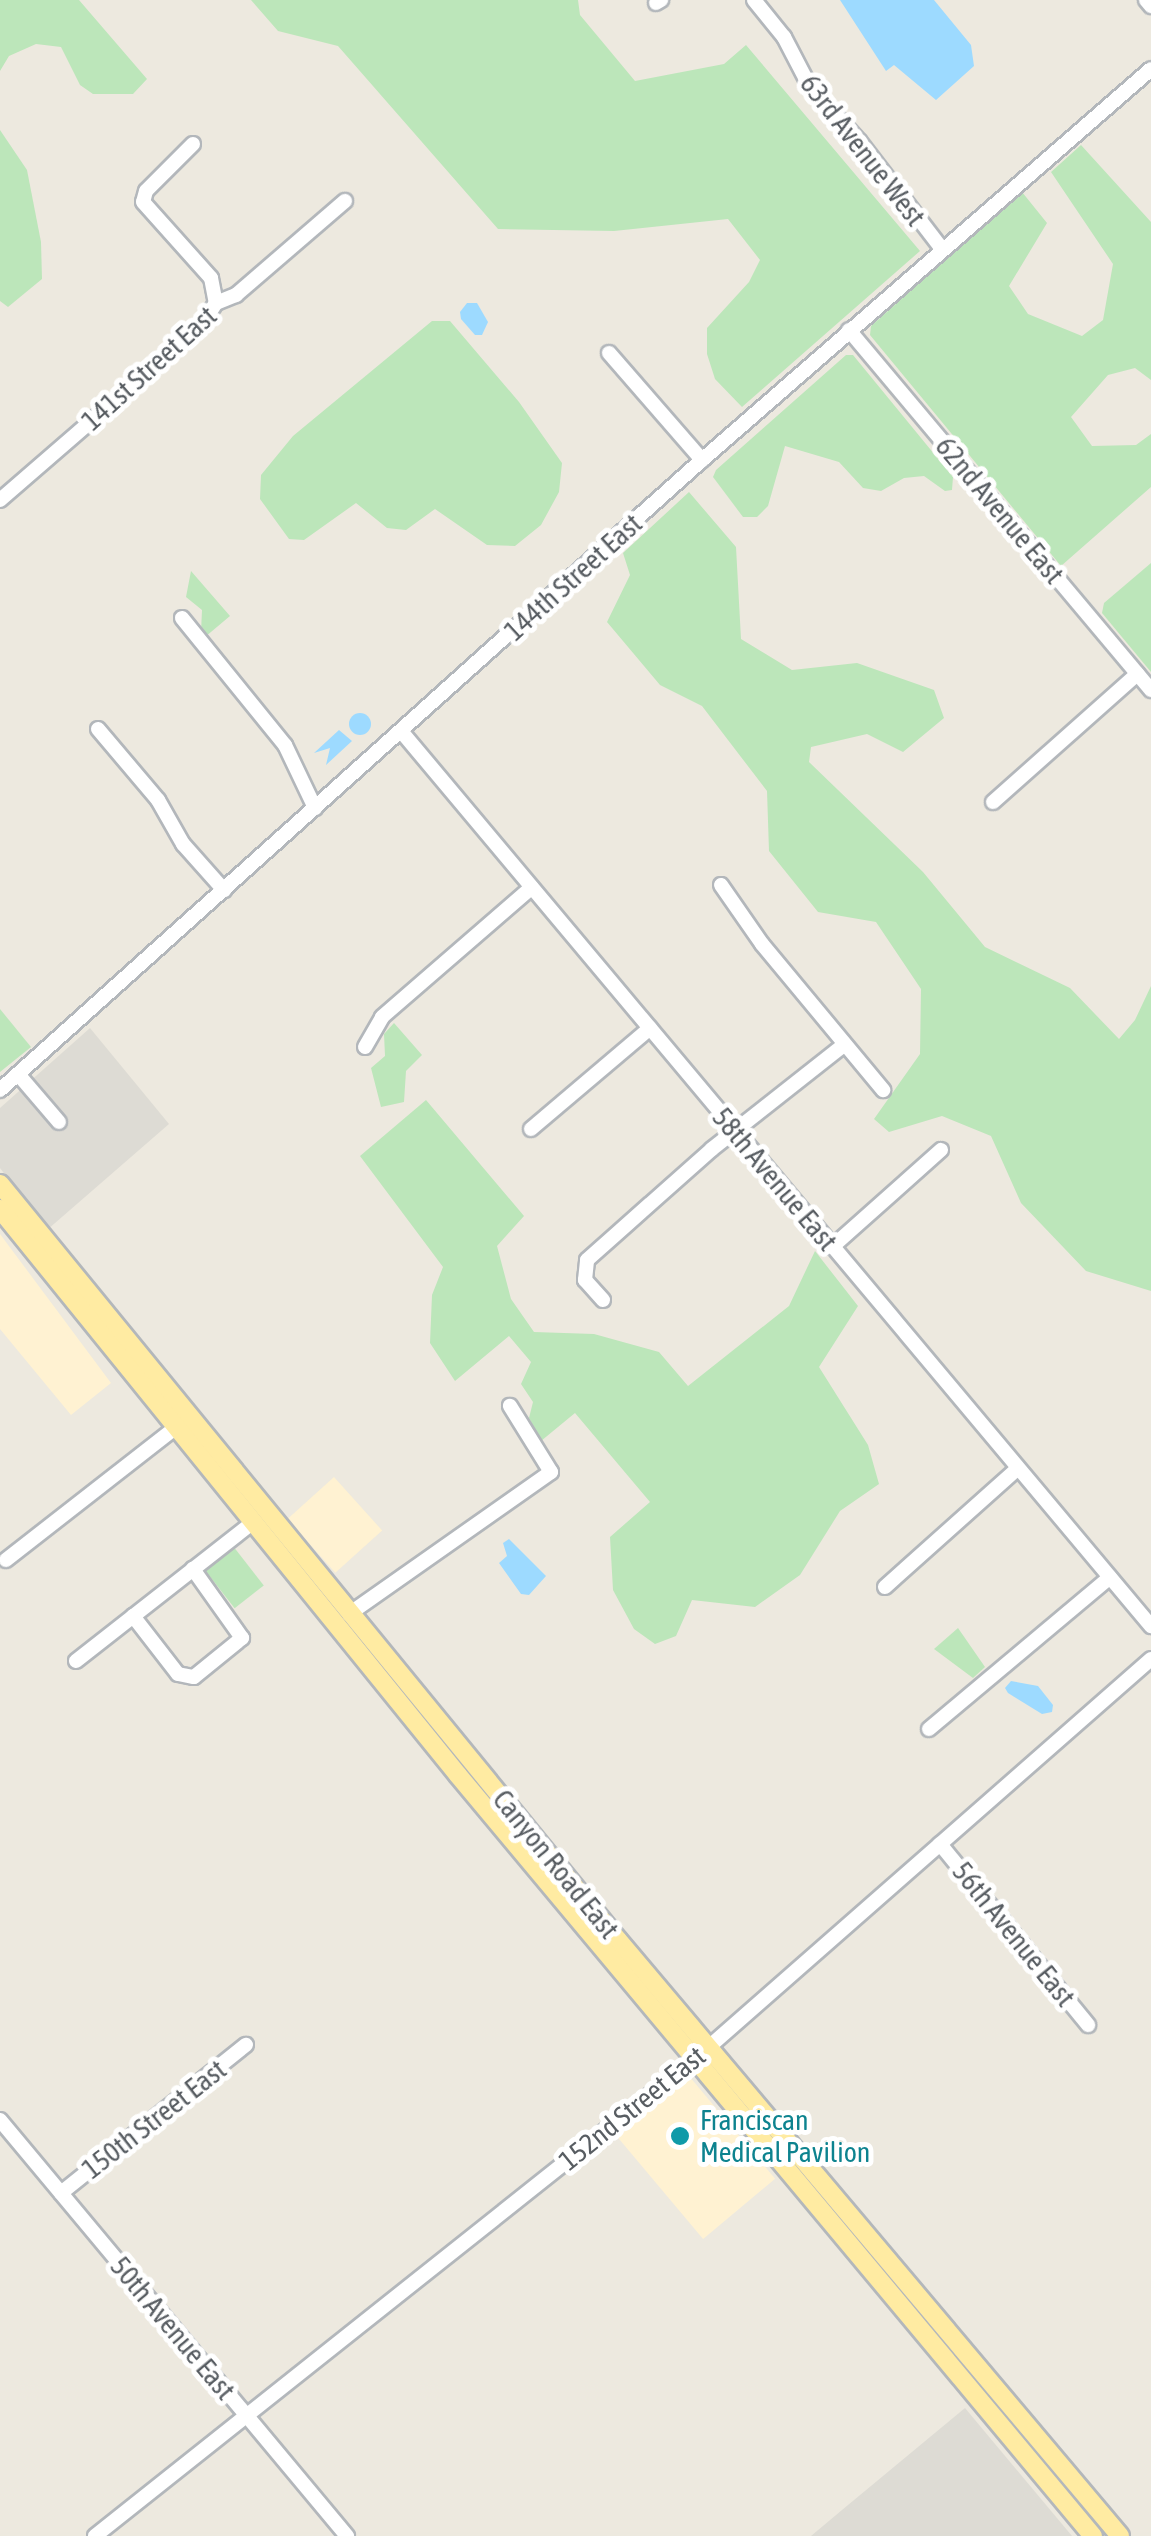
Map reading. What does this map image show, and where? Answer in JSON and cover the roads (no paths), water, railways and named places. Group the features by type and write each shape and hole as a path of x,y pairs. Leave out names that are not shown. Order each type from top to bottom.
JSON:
{"main road":[{"name":"Canyon Road East","path":"0,1184 408,1685 700,2054 1094,2536"},
{"name":"Canyon Road East","path":"0,1209 350,1644 1120,2536"},
{"path":"350,1644 401,1688 408,1685"}],"street":[{"name":"63rd Avenue West","path":"754,0 784,37 810,87 860,142 942,249"},
{"path":"1146,0 1151,6"},
{"name":"144th Street East","path":"0,1090 702,460 1151,68"},
{"path":"193,144 146,190 142,202 211,278 216,303"},
{"name":"141st Street East","path":"0,500 202,326 216,303 236,295 345,201"},
{"name":"62nd Avenue East","path":"849,330 1151,690"},
{"path":"609,352 702,460"},
{"path":"182,618 286,746 316,808"},
{"path":"992,802 1137,674"},
{"path":"98,728 158,800 184,844 224,890"},
{"name":"58th Avenue East","path":"401,731 1151,1626"},
{"path":"721,885 762,944 884,1090"},
{"path":"365,1046 382,1017 532,887"},
{"path":"531,1129 650,1028"},
{"path":"603,1300 586,1280 587,1260 712,1149 845,1044"},
{"path":"18,1074 59,1122"},
{"path":"832,1248 942,1150"},
{"path":"349,1614 551,1472 510,1406"},
{"path":"6,1560 176,1427"},
{"path":"885,1587 1018,1468"},
{"path":"76,1661 252,1523"},
{"path":"133,1616 178,1674 194,1677 242,1638 193,1569"},
{"path":"930,1729 1110,1577"},
{"name":"152nd Street East","path":"96,2536 700,2054 1151,1659"},
{"name":"56th Avenue East","path":"940,1844 1088,2025"},
{"name":"150th Street East","path":"61,2193 246,2045"},
{"name":"50th Avenue East","path":"0,2120 347,2536"}],"water":[{"path":"840,0 934,0 971,45 974,66 936,100 894,65 886,71"},
{"path":"467,303 477,303 488,322 482,335 475,335 461,319 460,312"},
{"path":"360,713 368,716 368,732 360,735 352,732 349,724 352,716"},
{"path":"339,730 352,741 326,765 330,748 314,753"},
{"path":"509,1539 546,1576 529,1595 521,1594 499,1563 507,1556 503,1543"},
{"path":"1011,1681 1038,1686 1053,1705 1052,1712 1042,1714 1008,1693 1005,1688"}],"place":[{"name":"Franciscan Medical Pavilion","path":"680,2136"}]}
